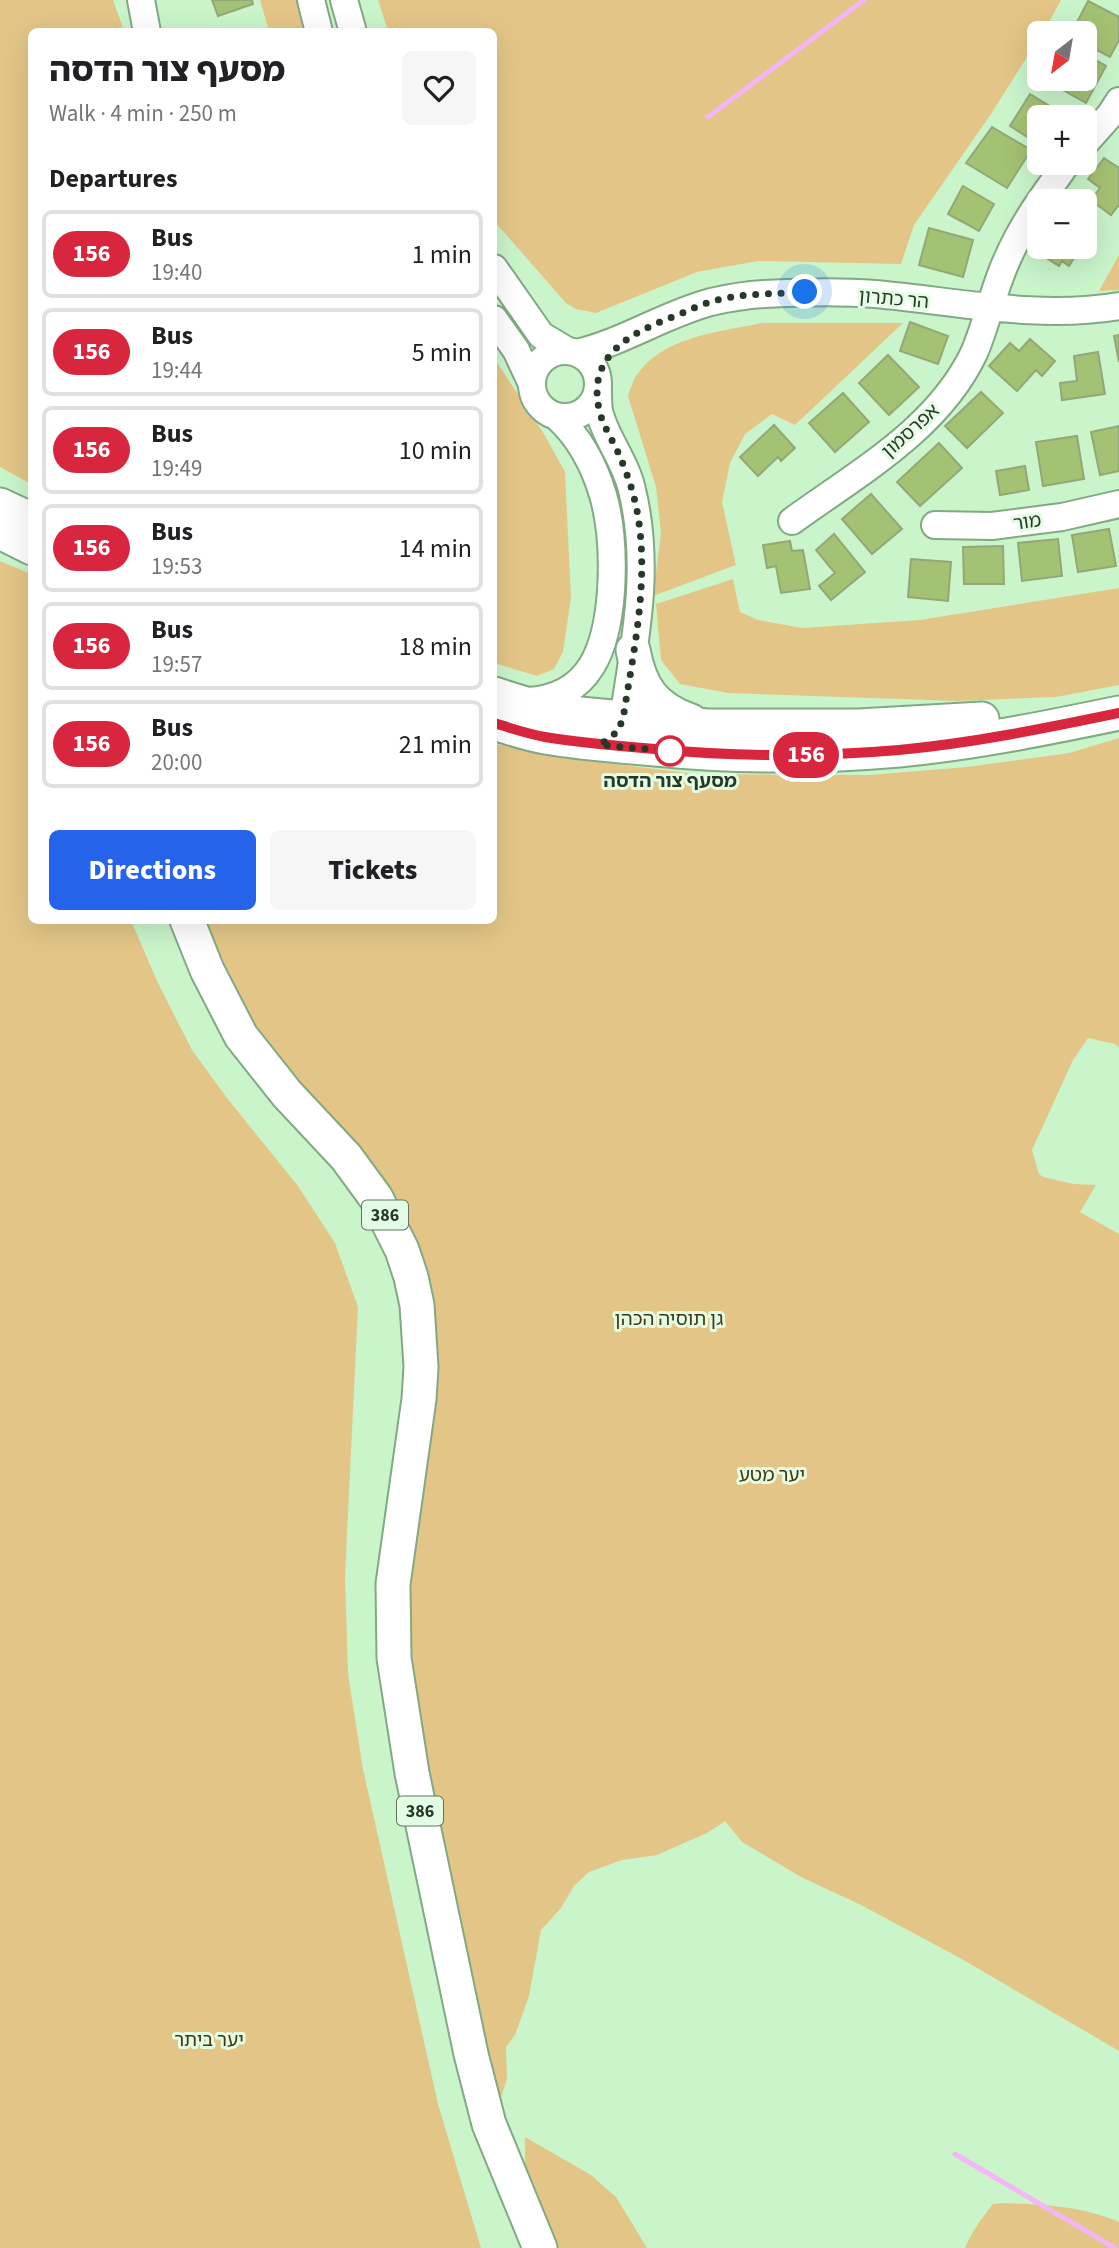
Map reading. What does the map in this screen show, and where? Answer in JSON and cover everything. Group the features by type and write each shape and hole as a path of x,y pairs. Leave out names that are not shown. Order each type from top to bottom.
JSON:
{"main road":[{"path":"0,505 28,518"},
{"path":"0,532 28,546"},
{"path":"634,650 642,681 652,697 676,716 707,726"},
{"path":"500,706 707,726 845,726 993,719 1119,700"},
{"path":"500,706 543,736 600,745 730,755 844,754 958,743 1119,713"},
{"name":"386","path":"189,924 207,970 242,1036 287,1094 346,1157 376,1198 402,1250 411,1277 417,1305 421,1367 393,1584 394,1658 412,1773 471,2054 489,2124 540,2248"}],"street":[{"path":"141,0 146,28"},
{"path":"311,0 318,28"},
{"path":"344,0 352,28"},
{"path":"1097,130 1119,101"},
{"name":"אפרסמון","path":"792,521 895,447 928,419 953,388 973,354 1006,263 1027,225"},
{"path":"497,272 541,335 587,359 594,368 600,412 631,486 640,531 642,572 634,650 623,719 617,732 600,745"},
{"name":"הר כתרון","path":"571,351 632,334 711,302 761,294 874,294 991,308 1053,310 1119,306"},
{"path":"497,323 516,350 531,382"},
{"name":"הר כתרון","path":"598,383 605,362 617,346 632,334"},
{"path":"500,706 560,695 572,688 600,654 607,627 612,546 603,495 580,443 557,417 537,404 532,393 533,371 540,361 549,354 571,351"},
{"path":"557,417 577,415 587,409 594,400 598,383"},
{"name":"מור","path":"934,524 992,526 1062,517 1119,503"}],"green space":[{"path":"0,0 113,0 123,28 28,28 28,482 0,467"},
{"path":"260,0 296,0 303,28 268,28"},
{"path":"378,0 1061,0 1050,21 1027,21 1027,57 914,225 901,264 758,261 697,272 596,313 576,309 566,303 497,224 497,28 387,28"},
{"path":"1119,255 1119,290 1099,291"},
{"path":"762,323 903,323 795,425 772,414 745,434 730,463 722,502 736,565 653,596 661,533 656,487 628,396 633,383 647,363 676,344 710,333"},
{"path":"497,363 544,434 565,472 571,598 563,652 554,669 537,676 497,664"},
{"name":"יער ביתר","path":"0,561 28,573 28,924 132,924 192,1050 298,1186 335,1243 358,1307 345,1576 348,1674 363,1769 438,2104 481,2248 0,2248"},
{"path":"733,579 740,612 758,620 802,628 920,620 1119,588 1119,685 1056,697 957,701 728,693 680,684 661,660 656,604"},
{"name":"יער מטע","path":"1119,738 1119,1048 1115,1044 1088,1038 1073,1060 1032,1150 1039,1174 1043,1177 1074,1184 1096,1185 1080,1212 1119,1234 1119,2051 960,1958 861,1905 801,1877 742,1842 725,1821 707,1833 657,1855 622,1860 589,1872 574,1886 561,1908 541,1930 529,1996 515,2035 506,2047 507,2079 496,2113 401,1635 427,1293 245,1014 201,924 497,924 497,745 606,763 696,774 869,775 967,767 1069,753"},
{"path":"525,2137 591,2175 616,2197 647,2248 558,2248 525,2164"},
{"path":"993,2204 1061,2207 1091,2212 1119,2222 1119,2248 965,2248"}],"building":[{"path":"212,0 252,0 253,4 218,16"},
{"path":"1088,1 1119,17 1119,40 1110,57 1097,50 1097,21 1078,21"},
{"path":"1097,61 1106,66 1097,83"},
{"path":"1065,91 1092,91 1086,103"},
{"path":"1030,94 1048,105 1027,105 1027,137 1010,126"},
{"path":"992,127 1027,148 1027,156 1007,188 966,163"},
{"path":"1104,158 1119,168 1119,205 1111,215 1097,204 1097,192 1100,188 1088,179 1091,175 1097,175 1097,167"},
{"path":"963,186 994,204 979,231 948,214"},
{"path":"929,228 973,240 963,277 919,265"},
{"path":"1048,259 1073,259 1069,266 1062,261 1059,266"},
{"path":"910,322 948,336 938,364 900,351"},
{"path":"1119,335 1119,362 1114,336"},
{"path":"1030,339 1055,361 1042,376 1036,370 1017,391 989,366 1010,343 1019,351"},
{"path":"1098,352 1105,394 1062,400 1060,383 1077,381 1074,356"},
{"path":"888,355 919,387 889,415 859,383"},
{"path":"981,392 1003,413 967,448 945,426"},
{"path":"843,393 869,422 835,452 809,423"},
{"path":"774,425 795,448 781,461 778,457 758,476 740,457"},
{"path":"1119,426 1119,471 1100,475 1091,432"},
{"path":"1077,436 1084,479 1043,486 1036,442"},
{"path":"939,443 962,468 920,506 897,482"},
{"path":"1025,466 1029,490 1000,495 996,471"},
{"path":"871,494 902,529 872,554 842,519"},
{"path":"1109,529 1116,566 1078,572 1072,535"},
{"path":"834,534 865,572 831,600 819,586 835,573 816,550"},
{"path":"1058,539 1062,576 1022,581 1018,543"},
{"path":"790,541 792,551 803,550 810,589 781,593 776,566 767,568 763,545"},
{"path":"1003,546 1004,584 964,584 963,547"},
{"path":"911,559 951,562 948,601 908,597"}],"waterway":[{"path":"708,117 864,0"},
{"path":"955,2154 1115,2248"}],"bus line":[{"name":"156","path":"497,724 543,736 600,745 767,756 901,750 958,743 1119,713"}],"place":[{"name":"מסעף צור הדסה","path":"670,751"}],"route":[{"path":"670,751 600,745 617,732 623,719 639,608 642,544 631,486 600,412 598,377 617,346 632,334 663,320 711,302 761,294 805,292"}],"park label":[{"name":"גן תוסיה הכהן","path":"669,1318"}]}
